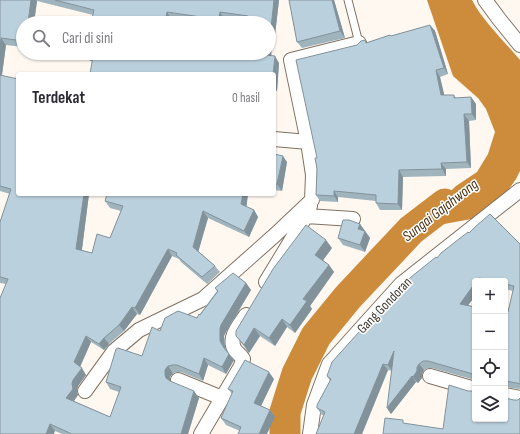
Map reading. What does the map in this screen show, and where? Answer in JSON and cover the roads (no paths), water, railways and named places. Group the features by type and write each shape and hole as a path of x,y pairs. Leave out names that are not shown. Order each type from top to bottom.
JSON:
{"street":[{"path":"485,0 520,44"},
{"path":"261,290 306,216 312,200 312,175 308,142 291,60 359,43"},
{"path":"276,139 308,142"},
{"name":"Gang Gondoran","path":"310,434 314,405 330,364 401,284 520,190"},
{"path":"85,391 114,350 139,330 203,299 312,200"},
{"path":"306,216 353,219"},
{"path":"201,434 241,366 243,359 241,355 235,351 232,345 233,336 253,303"},
{"path":"430,376 472,388"},
{"path":"178,380 222,398"},
{"path":"508,396 520,398"}],"lane":[{"path":"348,0 359,43"}],"water":[{"path":"427,0 472,0 476,8 488,23 520,60 520,171 498,205 477,218 411,230 456,186 477,172 488,154 495,132 486,109 478,98 453,76"}],"waterway":[{"name":"Sungai Gajahwong","path":"285,434 285,412 297,374 316,336 348,297 411,230 445,204"}]}
